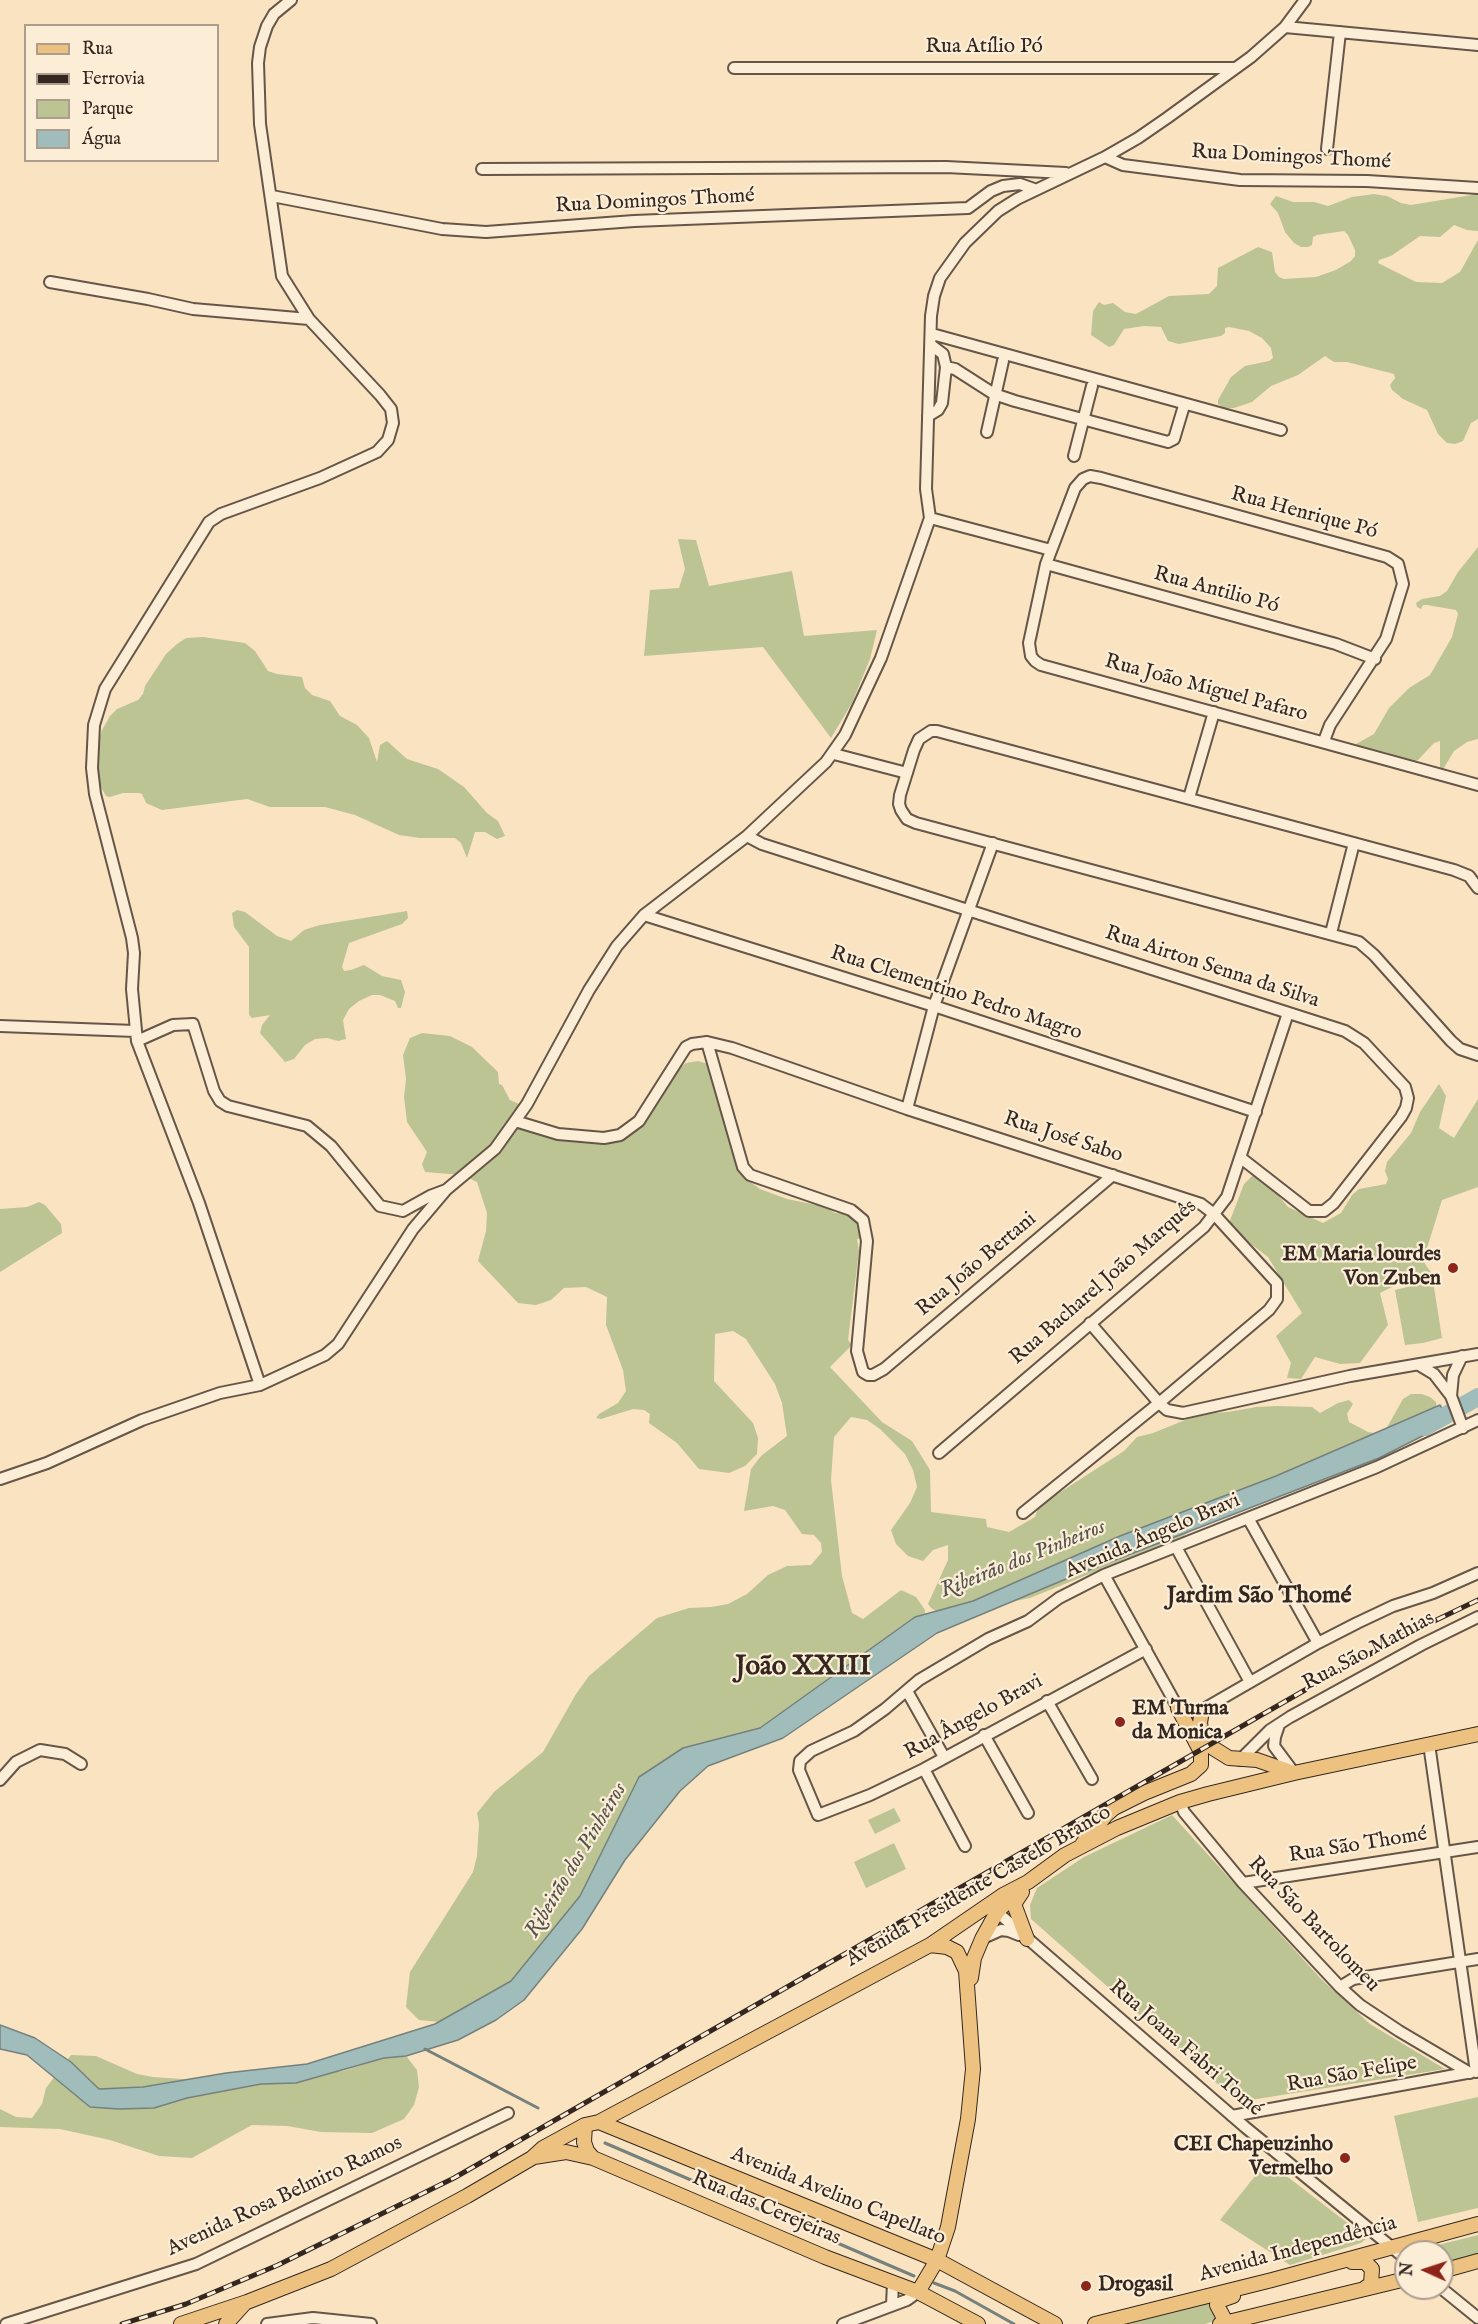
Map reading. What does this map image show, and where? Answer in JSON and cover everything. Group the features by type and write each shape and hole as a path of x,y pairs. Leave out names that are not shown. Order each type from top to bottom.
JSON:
{"main road":[{"path":"1080,1848 1114,1808 1144,1792 1191,1774 1201,1765 1201,1752 1178,1708"},
{"path":"1202,1710 1200,1728 1206,1741 1229,1758 1257,1760 1294,1773"},
{"name":"Avenida Presidente Castelo Branco","path":"532,2158 543,2148 571,2132 930,1945 1003,1895 1117,1828 1180,1802 1294,1773 1478,1734"},
{"path":"969,1993 972,1965 982,1939 997,1912 1028,1882"},
{"path":"1027,1939 1014,1904 1028,1882"},
{"path":"997,1912 1003,1895"},
{"path":"918,2292 937,2260 948,2227 968,2119 973,2069 966,1971 957,1952 947,1947 930,1945"},
{"path":"589,2124 584,2142 593,2158"},
{"name":"Avenida Avelino Capellato","path":"589,2124 937,2260 1055,2324"},
{"name":"Rua das Cerejeiras","path":"532,2158 566,2152 593,2158 825,2257 918,2292 978,2324"},
{"path":"186,2323 331,2269 467,2196 532,2158"},
{"name":"Avenida Independência","path":"1095,2324 1341,2262 1478,2224"},
{"path":"1454,2268 1478,2261"},
{"path":"1341,2262 1365,2262 1372,2269 1371,2284 1365,2288"},
{"path":"1258,2283 1237,2295 1219,2301 1217,2309 1223,2323 1394,2282"},
{"path":"226,2324 247,2302"}],"street":[{"path":"260,1385 199,1203 136,1036 132,989 134,952 132,938 95,794 92,768 94,725 105,689 209,522 221,514 320,478 377,453 387,440 393,423 391,409 309,319 282,276 260,124 258,63 260,46 267,26 274,14 291,0"},
{"path":"0,1479 46,1463 142,1420 220,1393 260,1385 325,1355 338,1344 413,1229 446,1190 495,1149 527,1104 589,990 617,946 644,915 747,836 834,754 845,735 881,658 930,518 926,489 931,316 934,296 940,278 946,269 965,243 998,211 1034,189 1105,157 1138,138 1235,68 1285,27 1305,0"},
{"path":"1285,27 1478,45"},
{"path":"1327,149 1340,32"},
{"name":"Rua Atílio Pó","path":"734,68 1235,68"},
{"name":"Rua Domingos Thomé","path":"1105,157 1123,165 1240,180 1367,181 1478,188"},
{"path":"482,168 946,167 1068,173"},
{"name":"Rua Domingos Thomé","path":"272,196 442,229 486,232 634,221 968,208 991,191 1003,186 1020,184 1034,189"},
{"path":"50,282 193,309 309,319"},
{"path":"932,333 1281,430"},
{"path":"928,416 938,410 942,403 946,367 943,354 931,345"},
{"path":"987,432 1003,361"},
{"path":"946,367 955,369 994,394 1083,421 1168,442 1174,439 1183,409"},
{"path":"1074,456 1092,386"},
{"name":"Rua Henrique Pó","path":"1051,550 1075,488 1083,479 1090,476 1387,557 1398,564 1403,584 1386,639 1330,725 1324,741"},
{"path":"930,518 1051,550"},
{"name":"Rua João Miguel Pafaro","path":"1051,550 1029,643 1031,656 1041,665 1478,785"},
{"name":"Rua Antilio Pó","path":"1046,564 1336,644 1375,659"},
{"path":"1189,798 1214,712"},
{"path":"1478,888 1469,876 1462,873 937,731 931,731 919,739 899,804 907,819 1161,890 1359,942 1374,955 1451,1041 1460,1049 1478,1055"},
{"path":"834,754 907,773"},
{"name":"Rua Airton Senna da Silva","path":"747,836 762,844 1345,1031 1364,1043 1405,1087 1406,1108 1334,1203 1324,1211 1309,1211 1241,1158"},
{"path":"907,1109 934,1006 993,843"},
{"path":"1331,933 1354,843"},
{"name":"Rua Clementino Pedro Magro","path":"644,915 934,1006 1256,1112"},
{"name":"Rua Bacharel João Marquês","path":"939,1453 1204,1227 1227,1197 1288,1013"},
{"path":"0,1026 136,1036 173,1025 193,1024 219,1101 228,1106 308,1126 331,1146 380,1206 403,1211 446,1190"},
{"path":"515,1121 558,1134 603,1138 620,1135 639,1121 686,1047 707,1042"},
{"name":"Rua José Sabo","path":"707,1042 732,1048 907,1109 1187,1198 1201,1204 1214,1214 1277,1282 1277,1299 1269,1310 1023,1513"},
{"name":"Rua João Bertani","path":"707,1042 743,1167 750,1175 851,1210 862,1220 867,1241 857,1351 863,1372 873,1375 884,1368 1113,1175"},
{"path":"1090,1323 1159,1403 1167,1410 1191,1412 1350,1376 1478,1354"},
{"path":"1451,1396 1453,1376 1462,1356"},
{"path":"1419,1365 1434,1374 1451,1396 1463,1428"},
{"name":"Avenida Ângelo Bravi","path":"818,1815 799,1770 800,1761 811,1751 854,1731 927,1675 988,1639 1028,1621 1059,1598 1104,1575 1377,1467 1478,1420"},
{"path":"1248,1518 1318,1643"},
{"path":"1176,1546 1250,1682"},
{"path":"1104,1575 1178,1708 1189,1712 1202,1710 1318,1643 1394,1606 1478,1574"},
{"name":"Rua São Mathias","path":"1240,1760 1270,1730 1411,1651 1478,1617"},
{"name":"Rua Ângelo Bravi","path":"818,1815 870,1795 924,1769 1146,1648"},
{"path":"907,1691 944,1757"},
{"path":"1047,1701 1092,1779"},
{"path":"1279,1725 1274,1746 1294,1773"},
{"path":"984,1736 1028,1813"},
{"path":"1429,1744 1446,1852 1474,2072"},
{"path":"0,1780 16,1762 40,1750 65,1754 81,1764"},
{"path":"924,1769 965,1846"},
{"name":"Rua São Bartolomeu","path":"1180,1802 1184,1812 1243,1883 1360,2005 1399,2031 1474,2072"},
{"name":"Rua São Thomé","path":"1243,1883 1478,1847"},
{"name":"Rua Joana Fabri Tomé","path":"997,1912 1232,2116 1392,2246"},
{"path":"982,1939 1001,1930 1027,1939"},
{"path":"1340,1986 1353,1979 1478,1959"},
{"name":"Rua São Felipe","path":"1232,2116 1474,2072"},
{"name":"Avenida Rosa Belmiro Ramos","path":"6,2324 196,2264 508,2113"},
{"path":"892,2306 893,2283"},
{"path":"843,2324 907,2300 918,2292"},
{"path":"1454,2299 1478,2318"},
{"path":"267,2324 313,2318 371,2324"}],"green space":[{"path":"1374,194 1411,205 1478,194 1478,231 1454,225 1440,237 1420,236 1391,256 1379,260 1378,263 1416,282 1442,283 1460,272 1478,240 1478,419 1471,423 1463,441 1455,444 1447,443 1438,434 1427,410 1403,399 1392,390 1390,385 1395,378 1394,374 1347,362 1334,362 1325,356 1298,375 1271,386 1252,402 1234,408 1224,408 1218,404 1218,400 1231,377 1245,366 1273,358 1271,348 1262,338 1249,331 1229,327 1225,328 1225,333 1221,336 1179,344 1168,341 1161,327 1144,326 1124,329 1114,345 1109,347 1091,335 1093,311 1099,302 1104,305 1113,303 1125,312 1136,314 1169,296 1209,294 1217,286 1218,268 1258,247 1272,252 1275,272 1284,279 1316,277 1336,270 1355,256 1355,250 1344,231 1317,235 1313,237 1312,245 1301,247 1294,243 1285,232 1278,213 1270,204 1276,196 1293,202 1314,202 1328,206 1352,197"},
{"path":"678,539 696,540 709,586 792,571 804,636 877,630 870,659 852,703 831,738 763,647 644,656 650,590 679,588 685,569"},
{"path":"1478,547 1478,739 1467,742 1454,751 1442,771 1440,741 1434,743 1418,760 1410,763 1397,762 1386,752 1358,751 1356,744 1374,734 1389,708 1409,688 1430,675 1452,637 1458,614 1456,610 1427,605 1423,605 1421,609 1416,603 1422,599 1440,596 1447,591 1458,572"},
{"path":"203,637 245,643 255,651 268,671 302,677 305,688 312,695 330,701 340,716 357,725 369,738 377,762 380,745 387,741 407,759 438,769 464,787 487,813 498,821 505,836 497,839 485,832 475,832 467,858 461,843 455,838 420,838 399,835 355,815 325,807 270,807 247,799 162,810 146,803 142,794 139,793 106,796 99,784 95,766 96,751 102,730 110,716 117,709 138,700 166,654 177,644 186,638"},
{"path":"237,910 245,912 277,936 291,941 304,930 320,925 407,911 408,918 402,924 349,943 342,967 344,971 364,965 382,976 401,980 405,992 401,1008 398,1008 395,1001 380,995 372,995 359,1001 349,1009 343,1020 346,1039 338,1041 327,1038 315,1039 305,1045 294,1059 285,1062 260,1033 262,1025 270,1015 252,1018 249,1015 249,947 234,927 232,913"},
{"path":"422,1033 450,1036 472,1047 498,1072 499,1084 502,1085 510,1100 528,1108 524,1119 527,1128 532,1133 585,1142 612,1141 627,1131 625,1123 634,1124 650,1116 667,1079 686,1063 698,1061 708,1064 717,1073 739,1160 749,1181 760,1189 787,1199 826,1207 835,1213 849,1214 859,1219 862,1238 857,1239 859,1251 848,1340 852,1345 830,1367 882,1422 912,1441 930,1470 931,1512 986,1519 987,1527 1009,1532 1035,1517 1039,1506 1124,1451 1137,1437 1200,1414 1278,1406 1312,1407 1320,1413 1349,1400 1353,1404 1347,1414 1349,1422 1368,1432 1375,1433 1386,1429 1403,1399 1411,1394 1430,1397 1436,1402 1437,1411 1205,1519 1183,1536 1030,1598 995,1605 949,1619 928,1604 948,1560 948,1545 933,1550 923,1561 908,1556 896,1544 891,1530 910,1503 917,1487 913,1470 905,1454 880,1429 867,1420 851,1417 834,1437 831,1480 842,1576 852,1613 863,1619 901,1590 916,1597 925,1610 924,1626 854,1660 758,1735 678,1775 536,1982 451,2023 419,2020 406,2007 410,1972 473,1872 477,1856 479,1824 477,1813 494,1792 543,1752 576,1694 589,1676 657,1618 689,1608 728,1604 747,1594 768,1575 787,1566 811,1565 822,1552 821,1543 814,1535 802,1534 785,1510 773,1506 744,1511 751,1469 761,1456 787,1436 782,1403 775,1384 746,1339 733,1331 715,1334 714,1381 753,1423 758,1438 757,1454 745,1466 729,1473 699,1469 677,1443 649,1423 650,1414 644,1410 633,1409 601,1419 596,1418 618,1403 626,1391 623,1370 606,1325 607,1297 586,1287 564,1288 551,1300 536,1305 518,1303 478,1261 486,1231 487,1213 477,1182 462,1175 425,1172 422,1164 427,1152 407,1122 403,1055 410,1038"},
{"path":"1439,1084 1446,1096 1439,1128 1454,1138 1478,1099 1478,1187 1442,1200 1423,1261 1435,1278 1433,1281 1442,1338 1405,1345 1395,1290 1432,1281 1414,1276 1380,1293 1388,1325 1360,1363 1340,1364 1315,1357 1301,1379 1287,1378 1291,1363 1276,1336 1302,1313 1268,1257 1243,1238 1229,1223 1244,1184 1256,1172 1288,1207 1323,1223 1341,1213 1352,1195 1359,1189 1386,1184 1387,1162 1411,1133 1420,1112"},
{"path":"39,1202 45,1205 61,1224 62,1233 0,1272 0,1209 27,1207"},
{"path":"894,1808 901,1821 875,1834 868,1820"},
{"path":"1172,1815 1321,1979 1370,2024 1445,2069 1238,2102 1031,1919 1030,1905 1037,1888 1084,1857"},
{"path":"894,1843 906,1869 866,1888 854,1862"},
{"path":"71,2055 96,2056 137,2074 153,2077 240,2083 343,2071 390,2056 407,2057 417,2070 419,2087 414,2105 404,2119 372,2133 321,2132 287,2126 252,2125 192,2158 159,2156 110,2140 60,2129 0,2127 0,2109 16,2117 32,2118 42,2104 46,2088"},
{"path":"1478,2097 1478,2208 1418,2222 1394,2116"},
{"path":"1267,2161 1367,2238 1361,2243 1290,2265 1220,2220"},
{"path":"1478,2235 1478,2256 1454,2262 1454,2241"},
{"path":"1214,2298 1218,2320 1205,2324 1117,2324"}],"water":[{"path":"1440,1405 1450,1422 1379,1458 1066,1579 937,1633 783,1738 708,1766 680,1791 625,1860 582,1929 524,2000 496,2020 458,2040 406,2056 384,2058 296,2083 261,2084 187,2098 154,2108 119,2109 90,2107 27,2055 0,2049 0,2025 35,2038 71,2062 99,2089 143,2087 226,2073 307,2064 435,2024 511,1981 580,1896 639,1777 683,1748 760,1728 915,1617 973,1601 1120,1536 1276,1476"}],"waterway":[{"name":"Ribeirão dos Pinheiros","path":"1425,1427 1478,1397"},
{"path":"425,2049 538,2108"},
{"path":"605,2143 914,2276"},
{"path":"934,2283 955,2291 1014,2324"}],"railway":[{"path":"122,2324 186,2304 278,2265 454,2178 1326,1678 1403,1636 1478,1600"}],"place":[{"name":"EM Maria lourdes Von Zuben","path":"1453,1268"},
{"name":"EM Turma da Monica","path":"1120,1722"},
{"name":"CEI Chapeuzinho Vermelho","path":"1345,2158"},
{"name":"Drogasil","path":"1086,2286"}],"district":[{"name":"Jardim São Thomé","path":"1259,1597"},
{"name":"João XXIII","path":"803,1668"}]}
